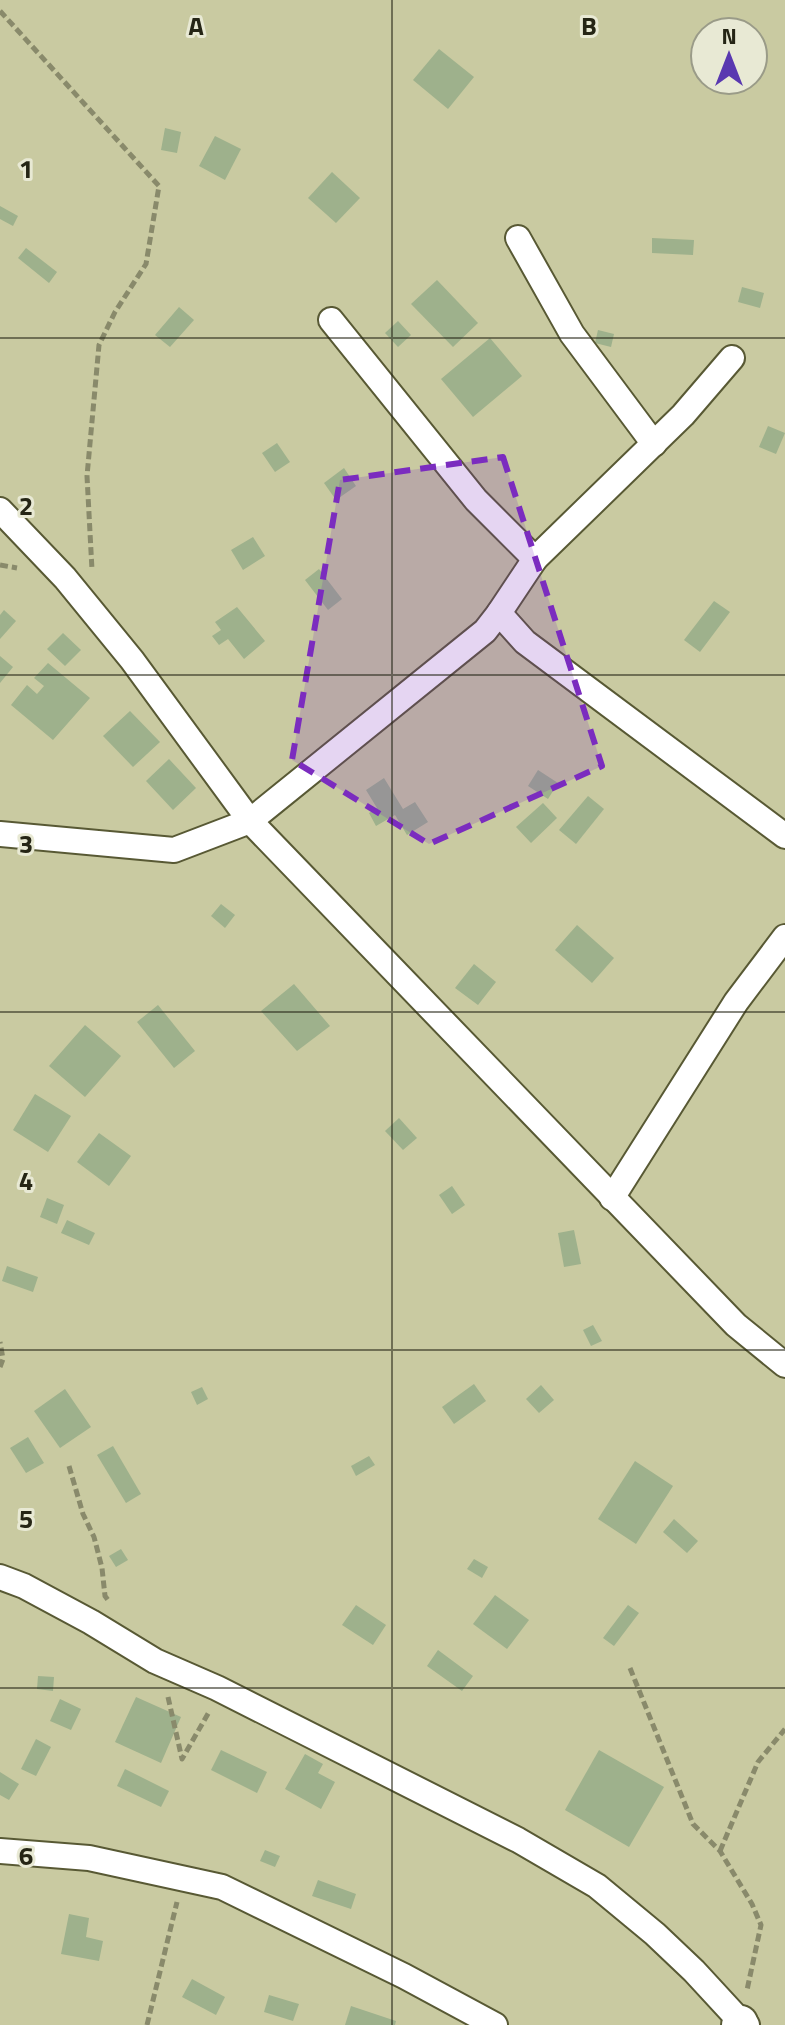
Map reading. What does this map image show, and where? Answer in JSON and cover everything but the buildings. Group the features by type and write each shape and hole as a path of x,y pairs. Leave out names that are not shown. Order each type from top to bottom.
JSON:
{"street":[{"path":"518,238 572,334 654,444"},
{"path":"331,320 476,500 535,559"},
{"path":"0,834 174,850 250,821 485,631 535,559 683,415 732,358"},
{"path":"0,510 98,617 250,821 736,1325 785,1365"},
{"path":"499,613 525,642 785,836"},
{"path":"612,1198 736,1002 785,937"},
{"path":"0,1577 24,1586 78,1615 155,1661 217,1688 518,1840 597,1886 665,1943 742,2024"},
{"path":"0,1851 89,1858 222,1887 404,1976 495,2025"}],"path":[{"path":"0,11 159,186 146,264 115,312 99,345 87,476 98,617"},
{"path":"0,1342 3,1359 0,1367"},
{"path":"69,1466 83,1514 94,1537 105,1596 114,1607"},
{"path":"630,1668 693,1824 720,1851 761,1925 742,2024"},
{"path":"167,1690 182,1759 207,1720 217,1688"},
{"path":"720,1851 758,1762 785,1729"},
{"path":"147,2025 176,1907 179,1878"}],"highlighted area":[{"path":"503,457 602,766 429,844 292,760 340,480"}]}
